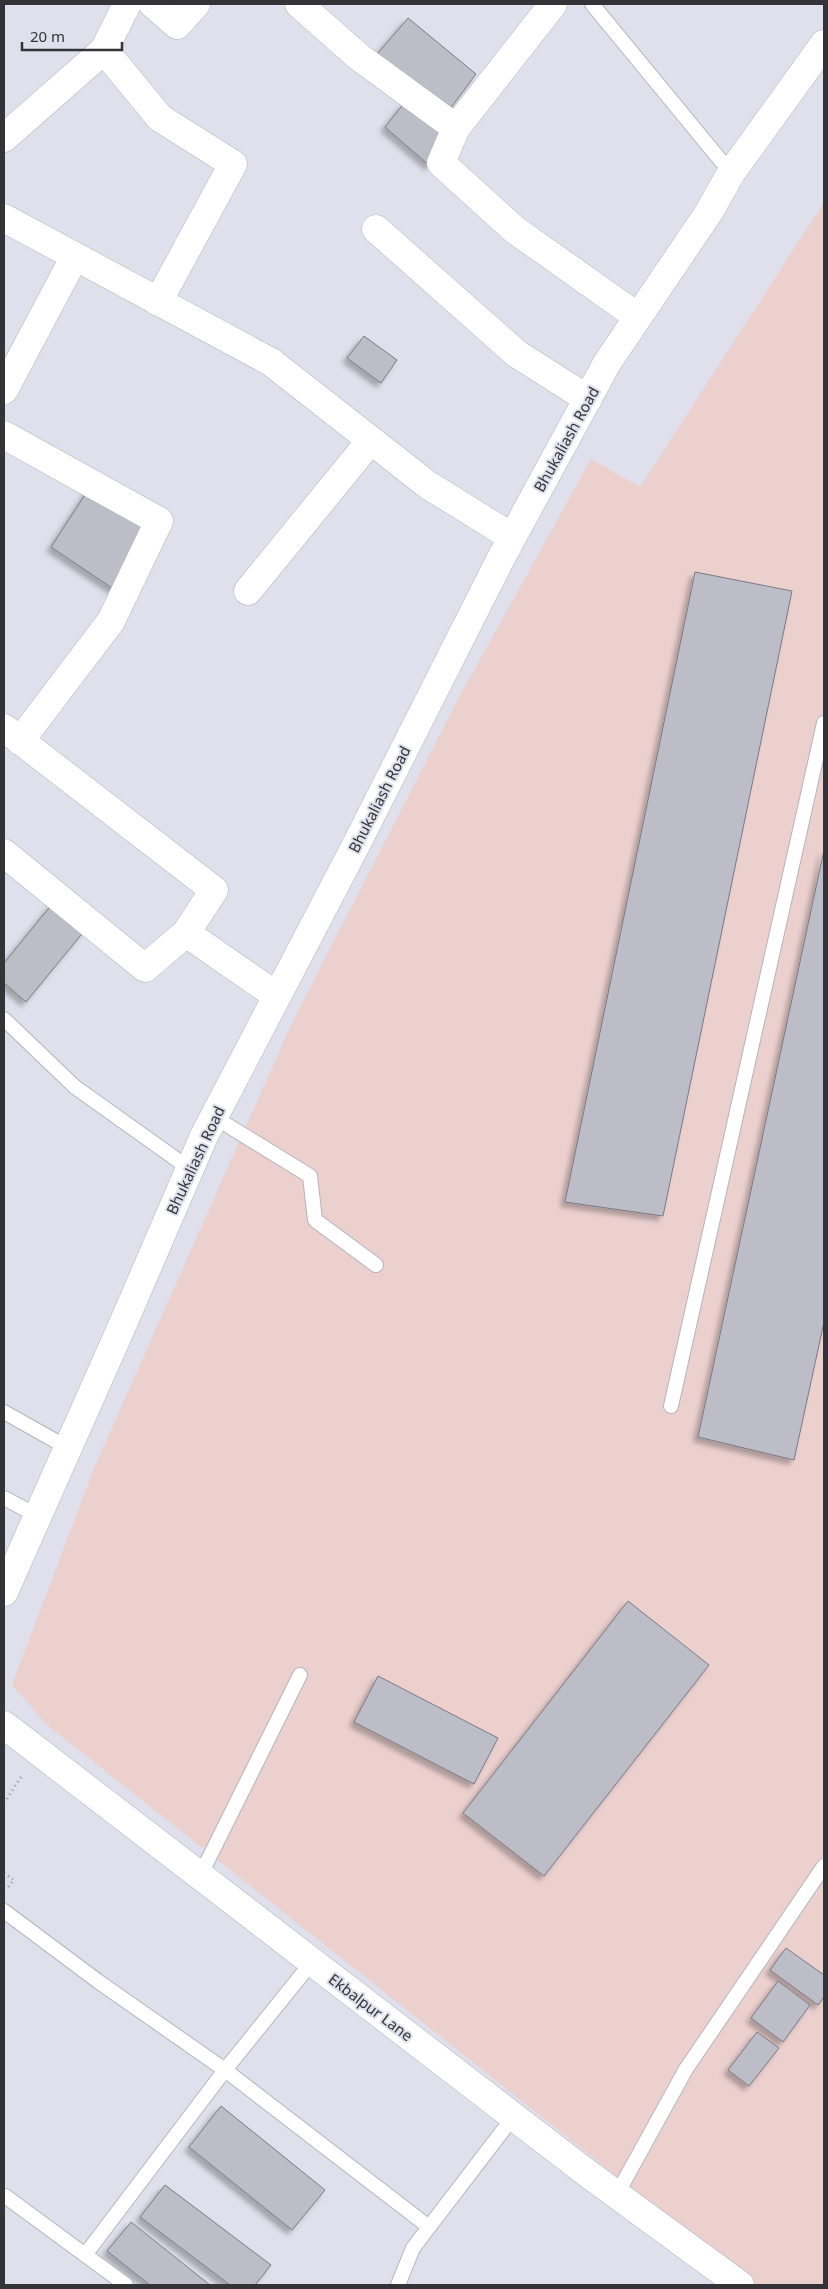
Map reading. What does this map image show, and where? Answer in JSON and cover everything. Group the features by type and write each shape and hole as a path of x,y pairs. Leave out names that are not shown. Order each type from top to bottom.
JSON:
{"street":[{"path":"4,138 104,50 127,4"},
{"path":"153,4 177,25 196,4"},
{"path":"553,4 456,128 441,163 515,230 638,317"},
{"path":"308,7 359,57 456,128"},
{"name":"Bhukaliash Road","path":"4,1592 214,1117 512,537 607,364 710,212 731,173 824,44"},
{"path":"104,50 160,118 233,164 158,302"},
{"path":"4,218 74,258 271,362 428,485 512,537"},
{"path":"376,229 517,354 588,399"},
{"path":"4,390 74,258"},
{"path":"4,435 159,521 111,621 12,734 214,890 186,933 145,968 4,853"},
{"path":"248,591 372,440"},
{"path":"186,933 277,996"},
{"name":"Ekbalpur Lane","path":"4,1725 514,2116 740,2285"}],"lane":[{"path":"592,4 731,173"},
{"path":"671,1406 824,723"},
{"path":"4,1019 75,1088 190,1169"},
{"path":"214,1117 310,1176 315,1220 376,1265"},
{"path":"4,1412 68,1448"},
{"path":"4,1498 38,1516"},
{"path":"200,1876 300,1675"},
{"path":"617,2194 686,2069 824,1866"},
{"path":"4,1911 99,1982 225,2070 429,2227"},
{"path":"85,2255 225,2070 312,1962"},
{"path":"398,2285 412,2248 514,2116"},
{"path":"4,2197 126,2285"}],"path":[{"path":"4,1873 14,1880 4,1893"}],"shaded area":[{"path":"824,202 824,2285 754,2285 47,1725 12,1685 94,1468 291,1025 457,701 591,459 640,487"}],"building":[{"path":"408,18 476,74 447,113 372,60"},
{"path":"405,102 448,134 430,166 385,127"},
{"path":"364,336 397,360 381,383 347,358"},
{"path":"90,487 152,527 118,592 51,547"},
{"path":"695,572 792,591 663,1216 565,1202"},
{"path":"824,850 824,1322 794,1460 698,1437"},
{"path":"53,903 85,930 26,1002 4,983 4,963"},
{"path":"628,1601 709,1665 544,1876 463,1813"},
{"path":"378,1676 498,1738 474,1784 354,1722"},
{"path":"786,1948 824,1975 824,1997 818,2005 770,1970"},
{"path":"778,1981 810,2005 783,2042 751,2018"},
{"path":"757,2032 779,2048 749,2086 728,2070"},
{"path":"221,2106 325,2190 292,2230 189,2147"},
{"path":"165,2185 271,2265 255,2285 230,2285 140,2217"},
{"path":"131,2222 210,2285 150,2285 107,2251"}]}
